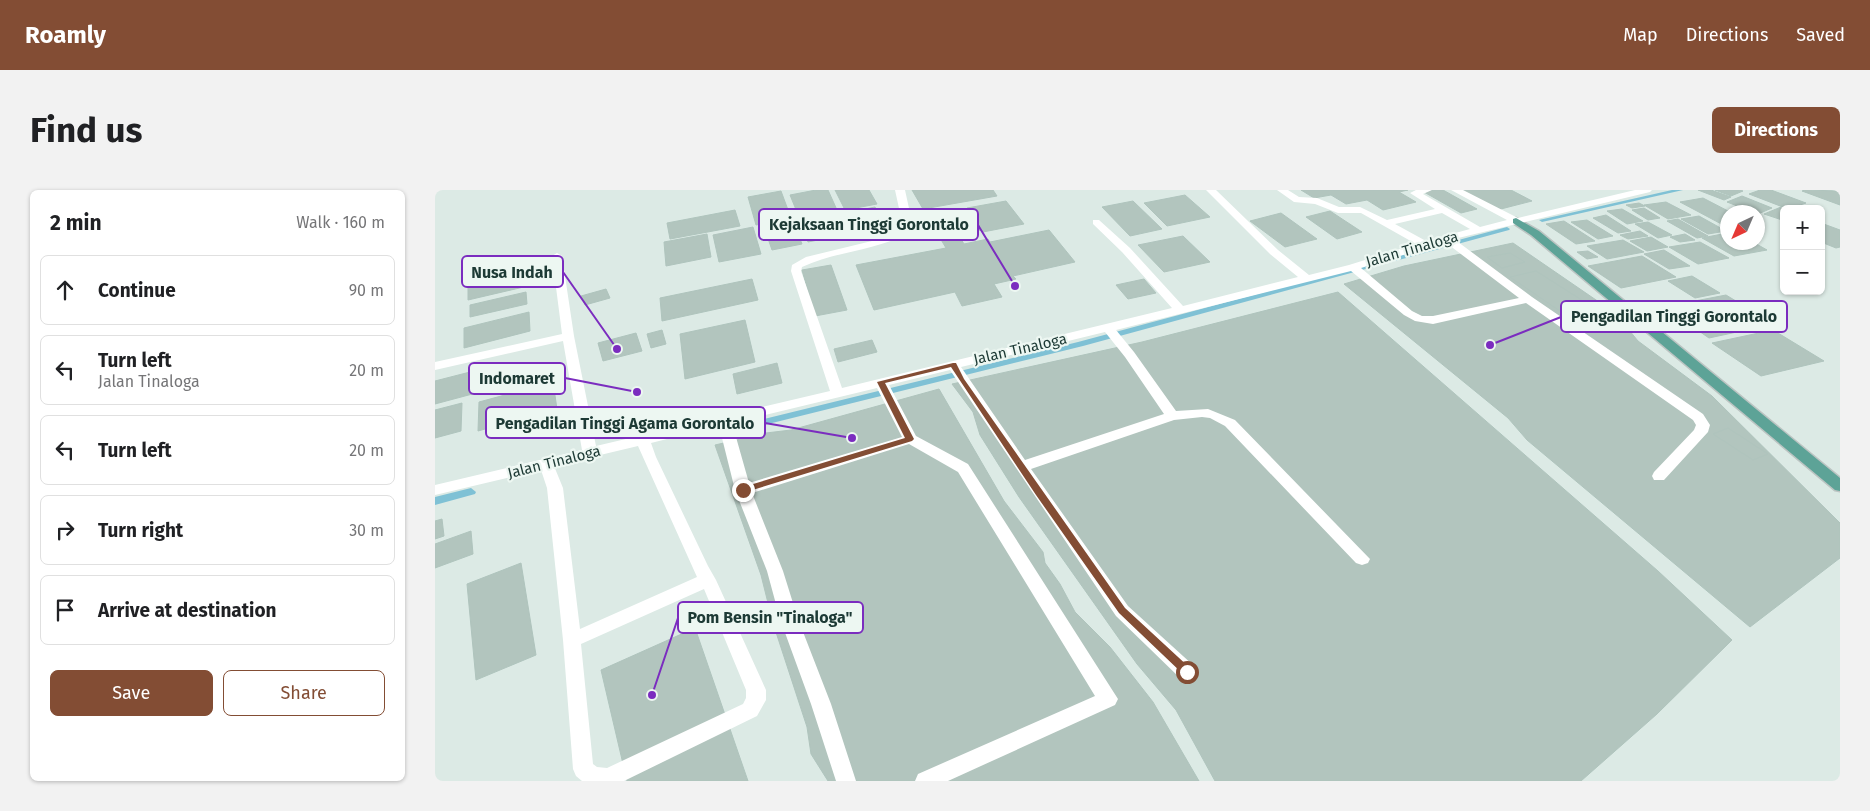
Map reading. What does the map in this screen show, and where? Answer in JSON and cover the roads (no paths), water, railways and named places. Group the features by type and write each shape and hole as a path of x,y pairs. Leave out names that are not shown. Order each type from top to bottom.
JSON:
{"main road":[{"path":"1516,221 1535,233 1840,486"}],"street":[{"path":"837,392 810,314 797,272 797,266 815,258 887,240 905,231 907,222 900,190"},
{"path":"1212,190 1274,252 1305,278"},
{"path":"1282,190 1297,200 1317,201 1338,210 1357,209 1364,211 1424,244"},
{"path":"1427,190 1415,194 1478,230"},
{"path":"1456,190 1516,221"},
{"name":"Jalan Tinaloga","path":"435,490 725,421 837,392 881,382 957,371 1305,278 1357,270 1424,244 1446,238 1647,190"},
{"path":"1386,223 1442,210"},
{"path":"1096,222 1126,250 1180,310"},
{"path":"1446,238 1528,299 1699,418 1703,425 1701,432 1659,476"},
{"path":"557,256 567,336 590,452"},
{"path":"1357,270 1382,293 1419,319 1433,320 1528,299"},
{"path":"1110,331 1130,355 1172,416"},
{"path":"435,366 567,336"},
{"path":"957,371 1021,467 1122,611 1187,672"},
{"path":"881,382 910,439 963,468 1108,699 925,781"},
{"path":"1021,467 1172,416 1200,412 1214,413 1230,423 1362,559"},
{"path":"725,421 743,490 775,570 789,619 821,704 846,781"},
{"path":"546,464 555,488 572,640 583,769 593,777 608,778 750,710 756,700 756,690 708,580 649,457 643,439"},
{"path":"743,490 910,439"},
{"path":"572,640 708,580"}],"waterway":[{"path":"1542,220 1680,190"},
{"path":"707,436 1080,344 1507,229"},
{"path":"435,501 471,492"}],"place":[{"name":"Kejaksaan Tinggi Gorontalo","path":"1015,286"},
{"name":"Pengadilan Tinggi Gorontalo","path":"1490,345"},
{"name":"Nusa Indah","path":"617,349"},
{"name":"Indomaret","path":"637,392"},
{"name":"Pengadilan Tinggi Agama Gorontalo","path":"852,438"},
{"name":"Pom Bensin \"Tinaloga\"","path":"652,695"}]}
